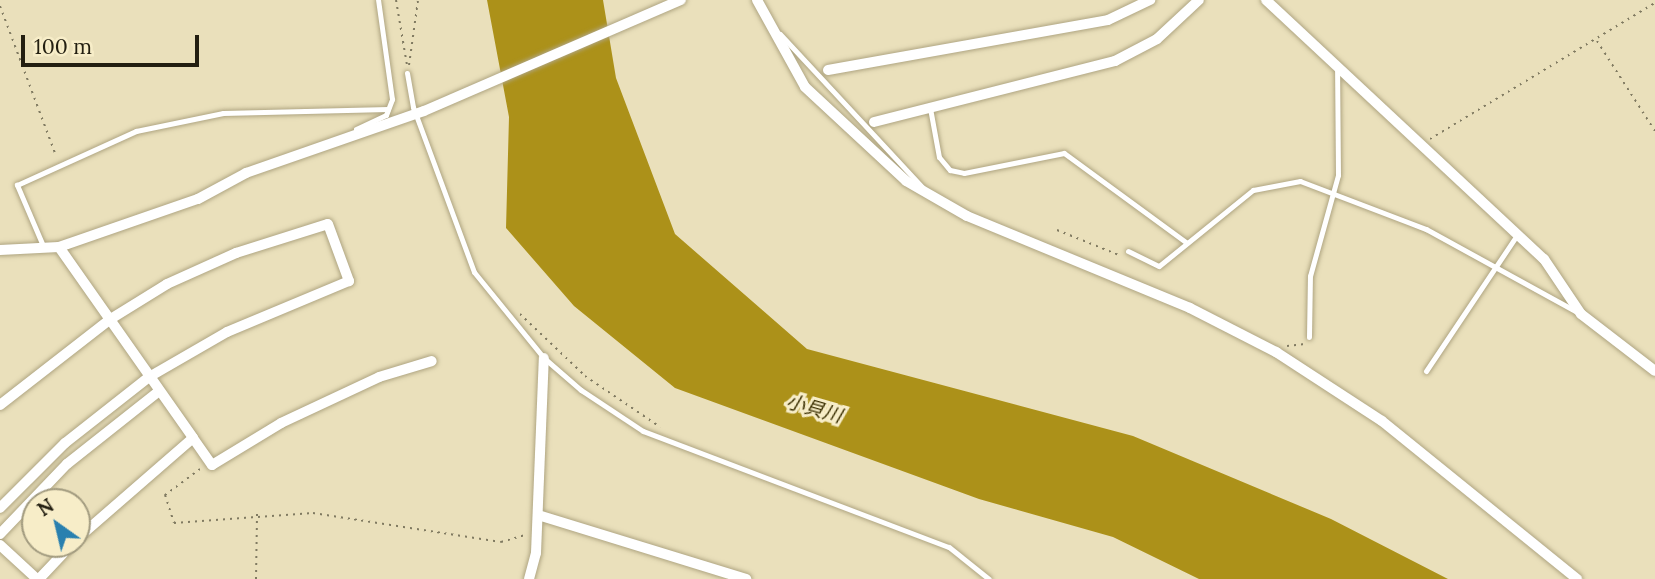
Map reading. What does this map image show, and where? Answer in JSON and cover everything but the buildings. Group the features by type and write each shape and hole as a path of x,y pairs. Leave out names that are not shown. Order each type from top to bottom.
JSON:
{"street":[{"path":"0,250 60,247 198,199 246,173 320,151 420,112 681,0"},
{"path":"757,0 787,62 820,105 886,167 927,195 1030,244 1190,308 1276,352 1382,421 1577,579"},
{"path":"824,72 1108,20 1150,0"},
{"path":"871,124 1115,61 1157,39 1199,0"},
{"path":"1266,0 1557,274 1581,314 1655,371"},
{"path":"0,405 109,320 236,253 328,224 349,281 227,332 149,377 65,443 0,508"},
{"path":"60,247 209,462 379,377 432,361"},
{"path":"529,579 537,532 544,358"},
{"path":"0,534 67,464 159,391"},
{"path":"91,527 193,438"},
{"path":"538,515 746,579"},
{"path":"0,545 38,579 58,558"}],"lane":[{"path":"320,151 324,142 379,120 388,109 391,80 378,0"},
{"path":"764,17 824,72 871,124 927,195"},
{"path":"1309,337 1310,276 1333,194 1337,66"},
{"path":"407,73 474,272 544,358 643,431 890,520 949,547 989,579"},
{"path":"930,108 939,157 950,170 964,173 1064,153 1187,243"},
{"path":"44,248 16,185 170,120 388,109"},
{"path":"1128,251 1159,266 1261,186 1300,181 1497,264 1581,314"},
{"path":"1426,371 1517,235"}],"path":[{"path":"396,0 407,73"},
{"path":"407,73 418,0"},
{"path":"1421,145 1655,3"},
{"path":"0,6 60,165"},
{"path":"1597,40 1655,131"},
{"path":"1057,230 1122,256 1128,251"},
{"path":"511,305 585,376 669,432"},
{"path":"1276,352 1279,346 1301,347 1309,337"},
{"path":"209,462 164,495 174,523 257,513 350,514 501,541 537,532"},
{"path":"256,579 257,513"}],"water":[{"name":"小貝川","path":"487,0 603,0 616,78 675,234 807,349 1133,436 1331,519 1448,579 1199,579 1113,537 979,499 675,388 574,306 506,228 509,117"}]}
